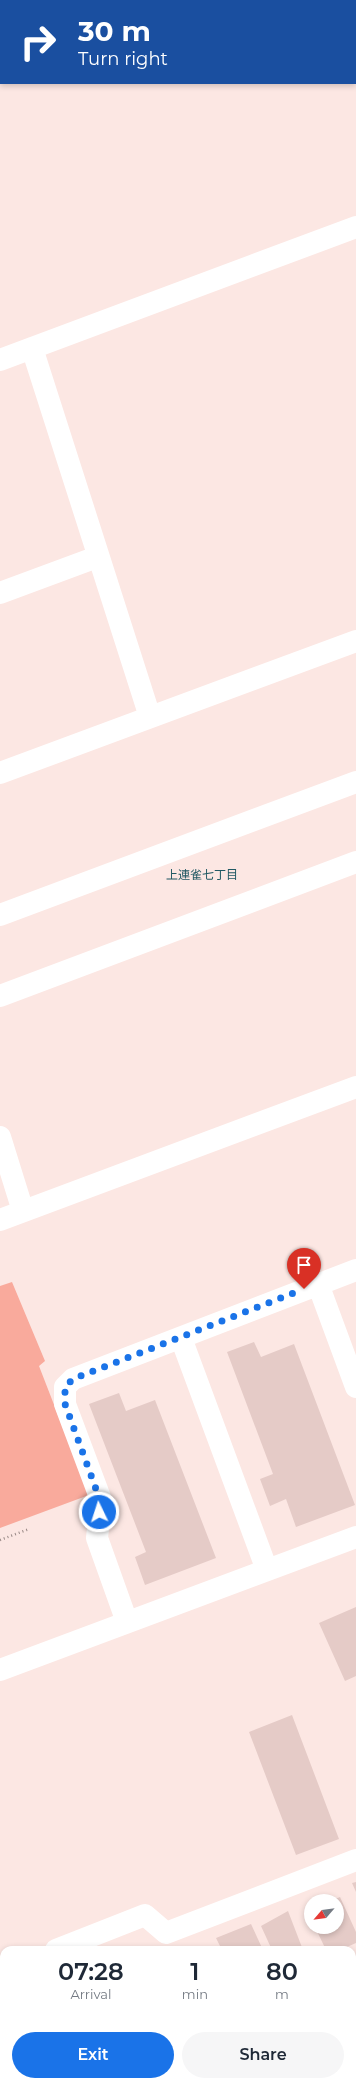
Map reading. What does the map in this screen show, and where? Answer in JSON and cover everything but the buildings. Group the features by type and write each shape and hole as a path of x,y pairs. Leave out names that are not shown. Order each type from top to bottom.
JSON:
{"street":[{"path":"0,360 356,227"},
{"path":"32,348 97,557 150,717"},
{"path":"0,593 97,557"},
{"path":"0,773 356,641"},
{"path":"0,915 356,782"},
{"path":"0,996 356,862"},
{"path":"0,1220 23,1210 356,1087"},
{"path":"0,1137 23,1210"},
{"path":"127,1622 97,1538 100,1500 65,1404 65,1387 73,1379 356,1270"},
{"path":"318,1284 356,1387"},
{"path":"181,1338 268,1570"},
{"path":"0,1670 356,1537"},
{"path":"66,1946 145,1915 166,1933 356,1860"}],"path":[{"path":"0,1540 29,1529"}],"shaded area":[{"path":"12,1282 45,1361 39,1366 89,1495 0,1528 0,1286"}],"district":[{"name":"上連雀七丁目","path":"202,875"}],"route":[{"path":"99,1512 100,1500 65,1404 65,1387 73,1379 304,1289"}]}
